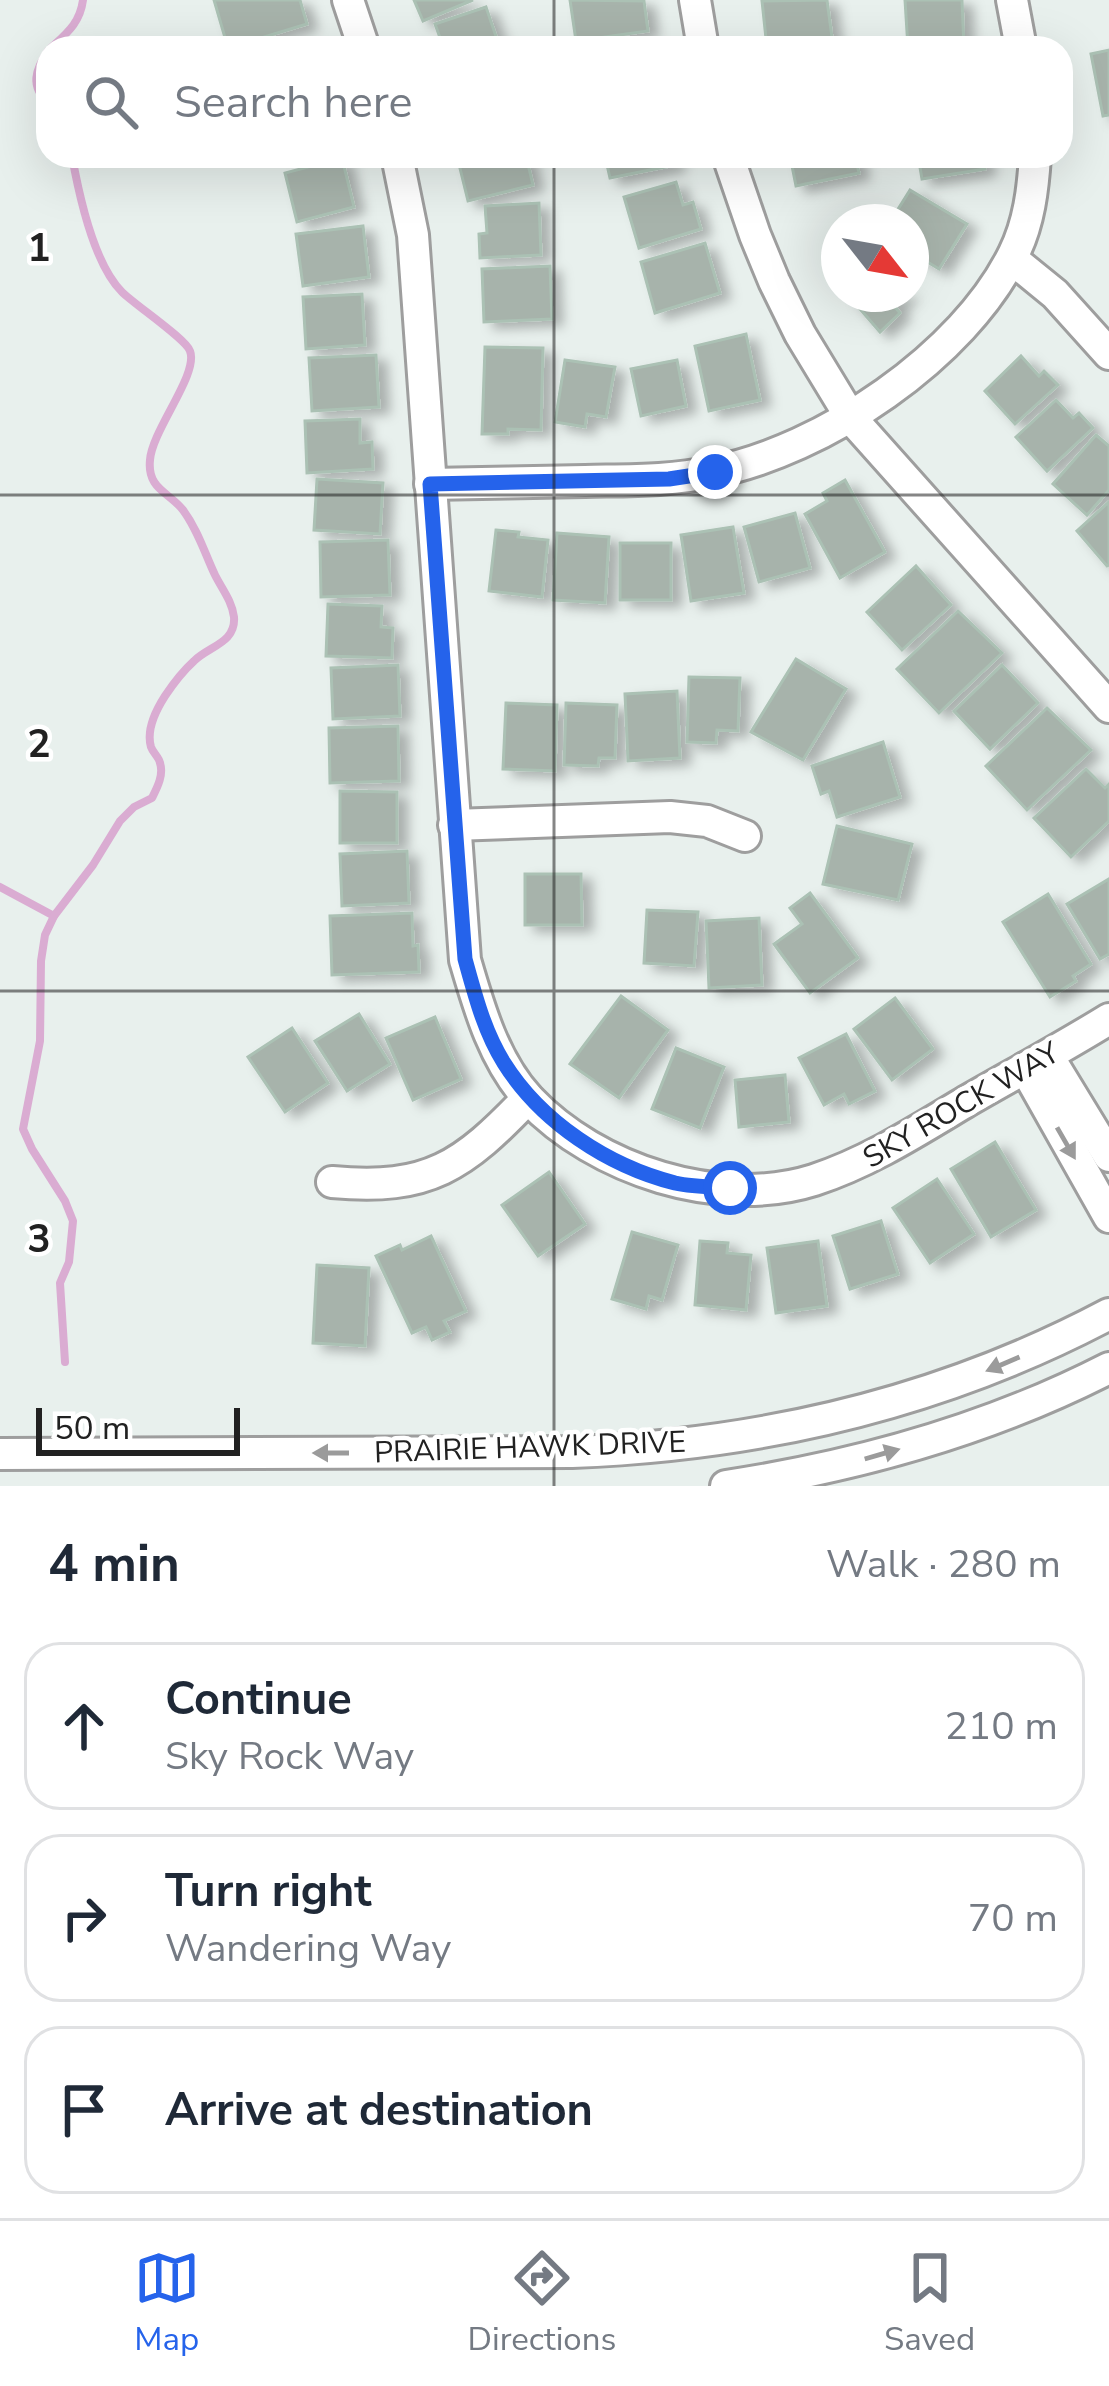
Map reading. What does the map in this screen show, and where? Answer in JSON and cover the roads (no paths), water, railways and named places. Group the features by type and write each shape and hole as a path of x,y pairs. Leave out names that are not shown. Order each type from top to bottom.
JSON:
{"street":[{"path":"348,0 360,36"},
{"path":"695,0 701,36"},
{"path":"1012,0 1019,36"},
{"name":"SKY ROCK WAY","path":"399,168 412,236 465,959 481,1016 502,1060 528,1098 565,1129 634,1169 678,1184 773,1189 861,1163 1109,1019"},
{"path":"732,168 774,280 800,334 851,418 1109,707"},
{"path":"430,484 669,479 759,461 800,445 851,418 894,387 974,314 1021,239 1034,168"},
{"path":"1012,259 1055,294 1109,354"},
{"path":"454,824 670,817 707,821 745,836"},
{"path":"1036,1062 1109,1156"},
{"path":"1036,1062 1109,1217"},
{"path":"332,1182 374,1186 411,1181 451,1165 488,1140 528,1098"},
{"name":"PRAIRIE HAWK DRIVE","path":"0,1454 650,1449 807,1424 902,1400 972,1377 1109,1314"},
{"path":"726,1486 880,1456 1014,1410 1109,1368"}],"waterway":[{"path":"63,36 76,21 83,0"},
{"path":"65,1362 60,1283 69,1262 73,1221 23,1129 40,1041 45,935 120,821 152,798 161,772 150,741 155,714 186,669 231,633 234,617 193,526 155,484 150,470 153,448 188,374 190,351 112,279 89,228 74,168"},
{"path":"0,887 54,916"}]}
